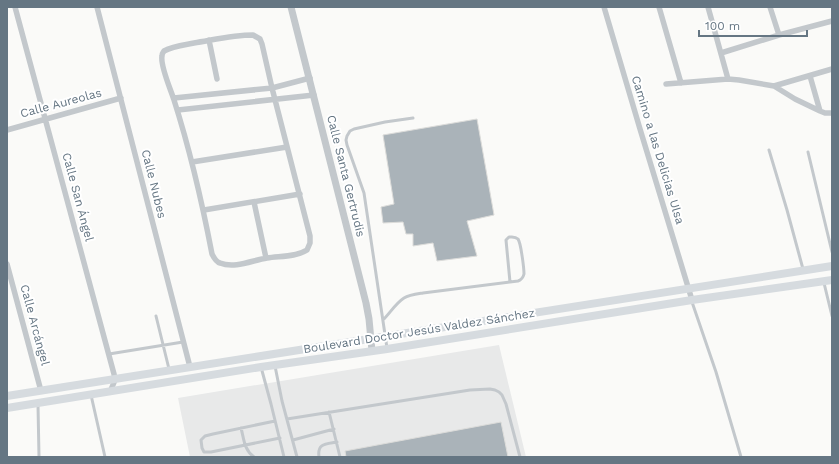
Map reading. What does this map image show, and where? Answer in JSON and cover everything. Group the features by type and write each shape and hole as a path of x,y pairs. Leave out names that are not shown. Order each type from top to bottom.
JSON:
{"main road":[{"name":"Boulevard Doctor Jesús Valdez Sánchez","path":"7,396 832,266"},
{"name":"Boulevard Doctor Jesús Valdez Sánchez","path":"7,408 261,367 387,349 692,300 828,280"}],"street":[{"name":"Calle San Ángel","path":"15,7 115,380"},
{"name":"Calle Nubes","path":"97,7 190,367"},
{"name":"Calle Santa Gertrudis","path":"291,7 366,303 372,338 372,351"},
{"name":"Camino a las Delicias Ulsa","path":"604,7 692,300"},
{"path":"659,7 681,83"},
{"path":"770,7 779,35"},
{"path":"710,8 728,79"},
{"path":"721,53 779,35 832,21"},
{"path":"252,35 260,39 310,236 309,248 301,254 266,258 241,264 228,265 220,263 212,254 204,210 192,162 178,110 161,57 164,50 209,40 252,35"},
{"path":"209,40 218,79"},
{"path":"774,86 832,69"},
{"path":"810,76 820,111"},
{"path":"174,98 272,88 310,78"},
{"path":"666,84 728,79 774,86 795,99 820,111 832,113"},
{"path":"178,110 314,96"},
{"name":"Calle Aureolas","path":"7,130 121,98"},
{"path":"192,162 288,147"},
{"path":"204,210 300,194"},
{"path":"254,202 266,258"},
{"name":"Calle Arcángel","path":"7,264 41,391"},
{"path":"110,392 115,380"}],"lane":[{"path":"387,349 364,193 346,140 348,134 354,129 413,118"},
{"path":"769,150 803,271"},
{"path":"808,152 832,252"},
{"path":"383,320 396,305 405,298 413,295 430,292 510,282 518,281 521,280 524,273 520,244 517,238 514,237 509,237 506,243 510,282"},
{"path":"828,280 832,316"},
{"path":"692,300 716,372 741,457"},
{"path":"156,316 169,371"},
{"path":"109,354 183,342"},
{"path":"275,365 282,401 297,457"},
{"path":"261,367 284,457"},
{"path":"287,419 485,388 495,390 502,395 506,404 520,457"},
{"path":"91,395 105,457"},
{"path":"38,403 39,457"},
{"path":"329,412 340,457"},
{"path":"275,421 205,436 201,440 202,448 204,452 211,452 280,438"},
{"path":"241,428 245,446 249,454 254,457"},
{"path":"293,440 334,429"},
{"path":"319,457 318,450 323,444 337,442"}],"shaded area":[{"path":"499,345 526,457 190,457 178,398"}],"building":[{"path":"477,119 494,215 467,221 477,256 437,261 433,243 413,246 413,234 406,234 403,222 383,223 381,207 394,204 383,135"},
{"path":"501,422 508,457 346,457 345,451"}]}
